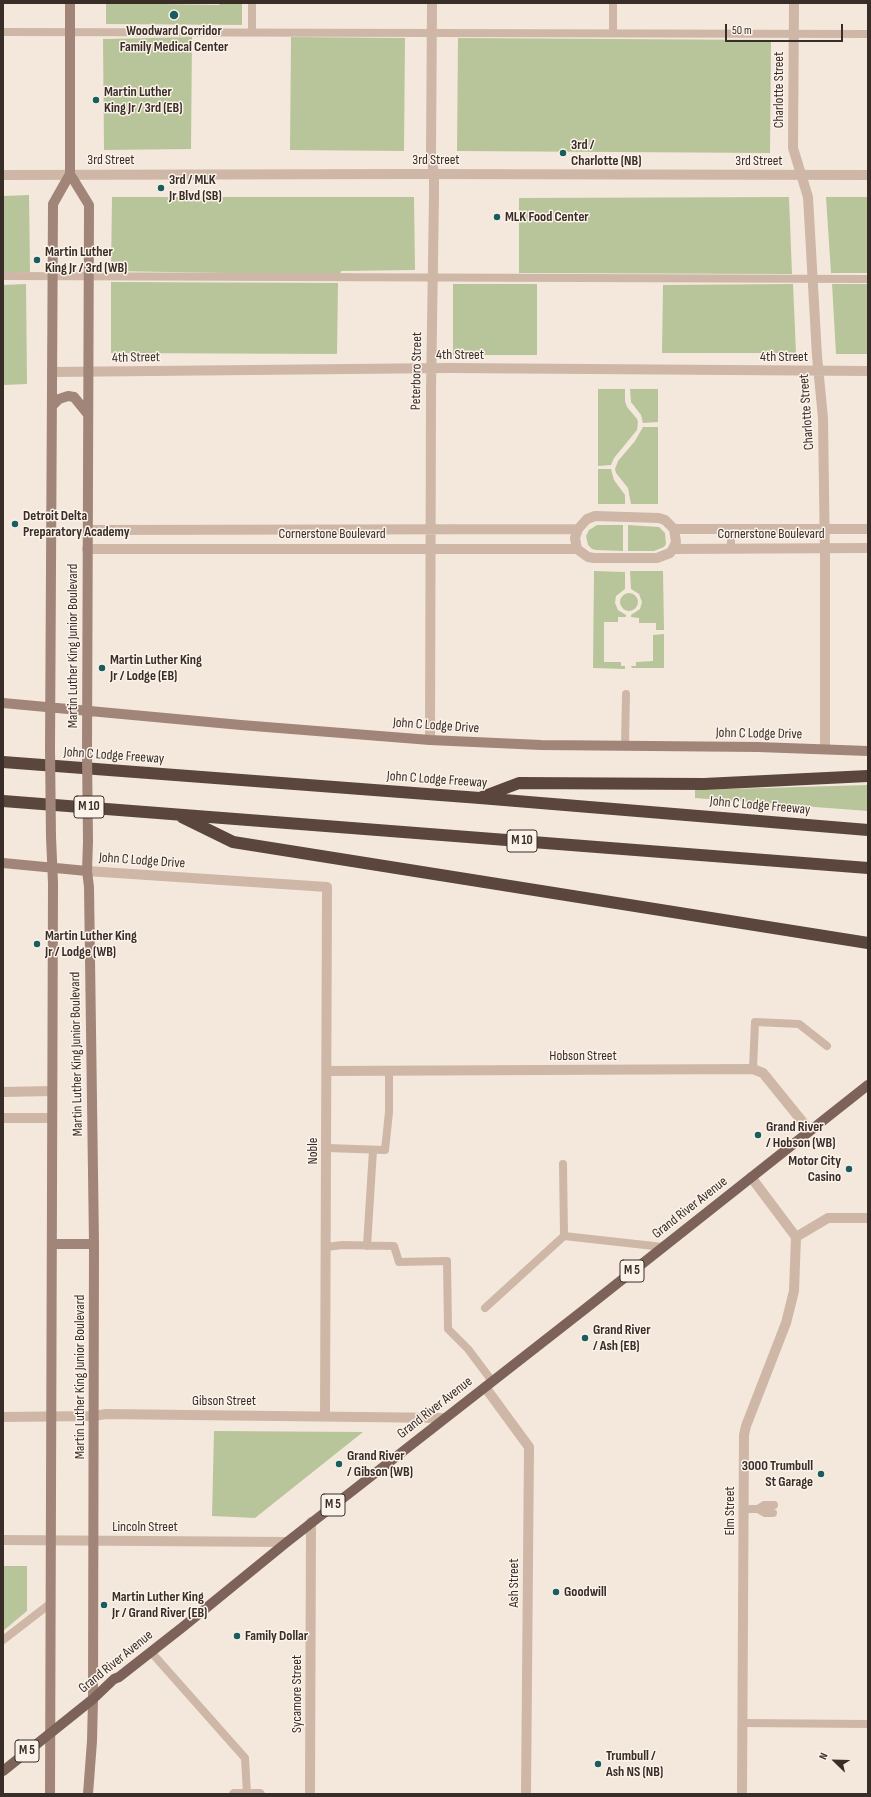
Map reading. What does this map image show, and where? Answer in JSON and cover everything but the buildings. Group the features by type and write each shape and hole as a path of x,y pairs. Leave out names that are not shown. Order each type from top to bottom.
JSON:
{"highway":[{"name":"John C Lodge Freeway","path":"3,762 480,798 868,830"},
{"path":"480,798 519,783 704,784 868,776"},
{"name":"M 10","path":"3,801 868,868"},
{"path":"176,814 233,842 868,943"}],"main road":[{"name":"Martin Luther King Junior Boulevard","path":"50,1794 52,868 49,706 53,204 70,174 70,3"},
{"name":"Martin Luther King Junior Boulevard","path":"70,174 89,205 90,276 87,413 87,871 89,887 94,1244 94,1541 93,1699 92,1741 88,1794"},
{"path":"52,406 59,399 68,396 78,401 87,413"},
{"name":"John C Lodge Drive","path":"3,703 49,706 241,725 430,740 540,745 868,751"},
{"name":"John C Lodge Drive","path":"3,863 87,871"},
{"name":"Grand River Avenue","path":"3,1770 93,1699 114,1679 119,1677 151,1652 312,1522 868,1084"},
{"path":"52,1244 94,1244"}],"street":[{"name":"Peterboro Street","path":"430,740 431,369 434,174 431,155 432,3"},
{"name":"Charlotte Street","path":"794,3 793,148 808,197 818,371 823,418 825,548 825,750"},
{"name":"3rd Street","path":"3,175 868,175"},
{"name":"4th Street","path":"52,372 431,369 868,371"},
{"path":"577,549 575,538 578,529 587,519 595,516 659,518 665,520 674,529 676,542 673,549"},
{"name":"Cornerstone Boulevard","path":"88,530 578,529"},
{"name":"Cornerstone Boulevard","path":"674,529 868,529"},
{"name":"Cornerstone Boulevard","path":"87,549 577,549 588,557 594,558 657,558 670,553 673,549 868,548"},
{"name":"John C Lodge Drive","path":"87,871 327,887"},
{"name":"Noble","path":"325,1416 327,1247 327,887"},
{"path":"753,1069 762,1073 810,1131"},
{"name":"Hobson Street","path":"327,1071 753,1069"},
{"path":"3,1092 52,1091"},
{"path":"3,1118 52,1118"},
{"path":"751,1177 796,1236 828,1218 868,1218"},
{"name":"Elm Street","path":"742,1794 744,1435 746,1426 786,1323 794,1291 796,1236"},
{"name":"Ash Street","path":"488,1384 529,1447 526,1794"},
{"name":"Gibson Street","path":"3,1417 94,1416 106,1414 445,1418"},
{"name":"Sycamore Street","path":"310,1794 312,1522"},
{"name":"Lincoln Street","path":"3,1540 287,1542"},
{"path":"234,1794 260,1794"}],"lane":[{"path":"252,3 252,32"},
{"path":"613,3 613,33"},
{"path":"3,32 868,34"},
{"path":"3,276 868,279"},
{"path":"730,529 731,548"},
{"path":"625,746 626,694"},
{"path":"753,1069 756,1022 799,1024 827,1046"},
{"path":"327,1148 385,1150 389,1112 389,1070"},
{"path":"367,1246 373,1150"},
{"path":"485,1308 564,1236 563,1164"},
{"path":"564,1236 663,1247"},
{"path":"327,1247 342,1245 394,1246 399,1262 447,1261 448,1329 468,1349 488,1384"},
{"path":"744,1509 758,1509 765,1513 773,1509"},
{"path":"3,1640 51,1603"},
{"path":"151,1652 245,1758 247,1794"},
{"path":"742,1723 868,1724"}],"green space":[{"name":"Woodward Corridor Family Medical Center","path":"106,3 219,5 220,3 242,3 242,25 106,24"},
{"path":"192,37 191,149 104,150 103,39"},
{"path":"291,37 405,38 404,151 290,150"},
{"path":"458,38 771,40 770,153 457,151"},
{"path":"29,195 30,272 3,272 3,196"},
{"path":"112,197 414,197 415,270 341,271 340,275 111,271"},
{"path":"789,197 792,274 519,273 519,198"},
{"path":"826,197 868,197 868,273 831,273"},
{"path":"111,282 338,283 337,354 111,353"},
{"path":"26,284 27,384 3,385 3,285"},
{"path":"453,284 537,284 537,355 453,355"},
{"path":"793,284 796,353 662,353 663,285"},
{"path":"832,284 868,284 868,354 836,354"},
{"path":"598,389 625,389 625,401 627,407 638,422 637,430 614,458 611,465 598,466"},
{"path":"630,389 658,389 658,422 643,423 641,415 631,402"},
{"path":"643,427 658,427 658,504 631,504 628,488 616,473 615,469 618,461 635,441"},
{"path":"598,469 611,469 614,480 625,495 625,504 598,504"},
{"path":"597,525 623,525 623,551 596,550 592,549 588,545 586,536 589,530"},
{"path":"628,525 659,527 665,533 666,544 664,547 654,551 628,551"},
{"path":"594,571 625,572 625,589 616,596 615,603 618,610 626,615 626,617 618,617 618,622 604,622 604,662 621,662 621,666 625,666 625,669 593,668"},
{"path":"630,571 663,571 664,630 656,630 656,623 639,623 639,618 631,617 631,615 640,609 642,602 639,594 631,589"},
{"path":"629,593 635,596 638,602 635,608 629,611 623,608 620,602 623,596"},
{"path":"664,634 664,668 632,668 631,666 636,666 636,662 653,661 653,635"},
{"path":"868,785 868,811 695,798 695,790"},
{"path":"214,1431 363,1432 255,1518 212,1516"},
{"path":"3,1566 27,1566 27,1611 3,1631"}],"place":[{"name":"Woodward Corridor Family Medical Center","path":"174,15"},
{"name":"Martin Luther King Jr / 3rd (EB)","path":"96,100"},
{"name":"3rd / Charlotte (NB)","path":"563,153"},
{"name":"3rd / MLK Jr Blvd (SB)","path":"161,188"},
{"name":"MLK Food Center","path":"497,217"},
{"name":"Martin Luther King Jr / 3rd (WB)","path":"37,260"},
{"name":"Detroit Delta Preparatory Academy","path":"15,524"},
{"name":"Martin Luther King Jr / Lodge (EB)","path":"102,668"},
{"name":"Martin Luther King Jr / Lodge (WB)","path":"37,944"},
{"name":"Grand River / Hobson (WB)","path":"758,1135"},
{"name":"Motor City Casino","path":"849,1169"},
{"name":"Grand River / Ash (EB)","path":"585,1338"},
{"name":"Grand River / Gibson (WB)","path":"339,1464"},
{"name":"3000 Trumbull St Garage","path":"821,1474"},
{"name":"Goodwill","path":"556,1592"},
{"name":"Martin Luther King Jr / Grand River (EB)","path":"104,1605"},
{"name":"Family Dollar","path":"237,1636"},
{"name":"Trumbull / Ash NS (NB)","path":"598,1764"}]}
